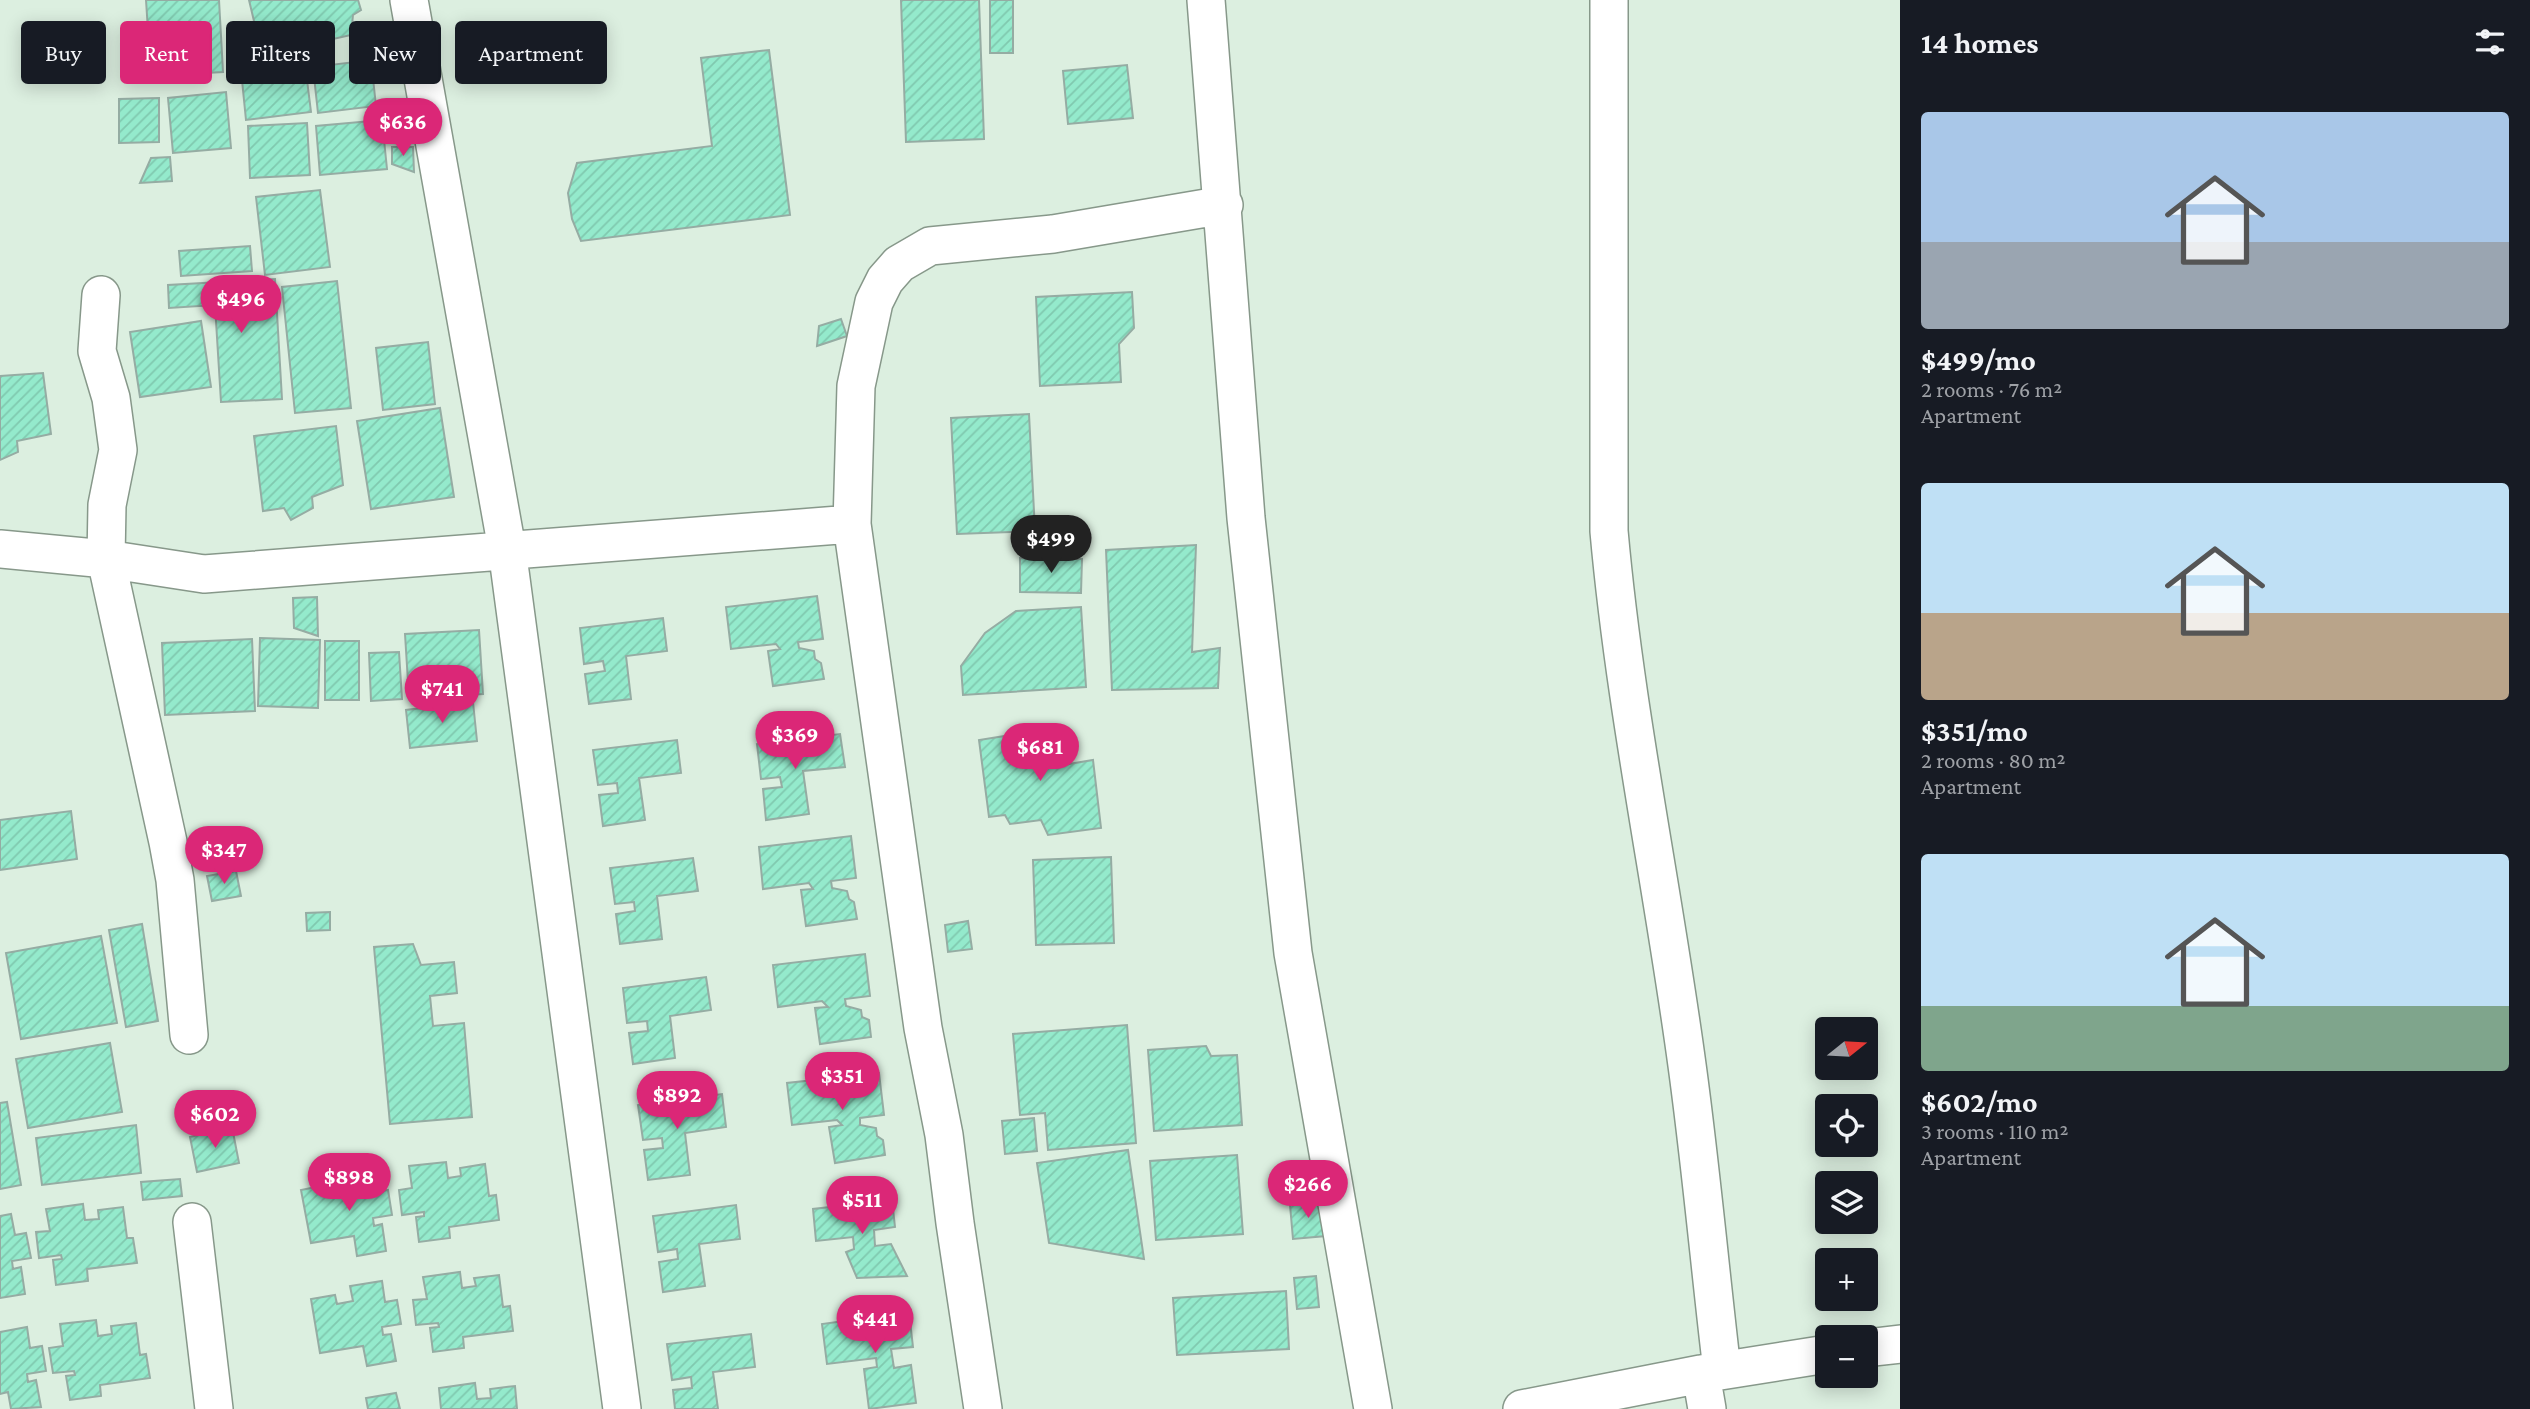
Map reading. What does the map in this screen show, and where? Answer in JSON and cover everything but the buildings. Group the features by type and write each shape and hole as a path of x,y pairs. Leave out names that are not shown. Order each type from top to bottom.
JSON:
{"street":[{"path":"409,0 506,549 622,1409"},
{"path":"1206,0 1224,205 1246,518 1293,953 1373,1409"},
{"path":"1609,0 1609,542 1644,795 1687,1065 1711,1372 1707,1409"},
{"path":"983,1409 944,1135 923,1028 852,524 856,386 874,302 885,280 899,264 930,246 1053,234 1224,205"},
{"path":"101,295 97,351 111,398 118,450 107,505 106,559 173,868 189,1035"},
{"path":"0,549 106,559 204,574 852,524"},
{"path":"192,1222 214,1409"},
{"path":"1878,1347 1900,1344"},
{"path":"1522,1409 1711,1372 1815,1356"}]}
